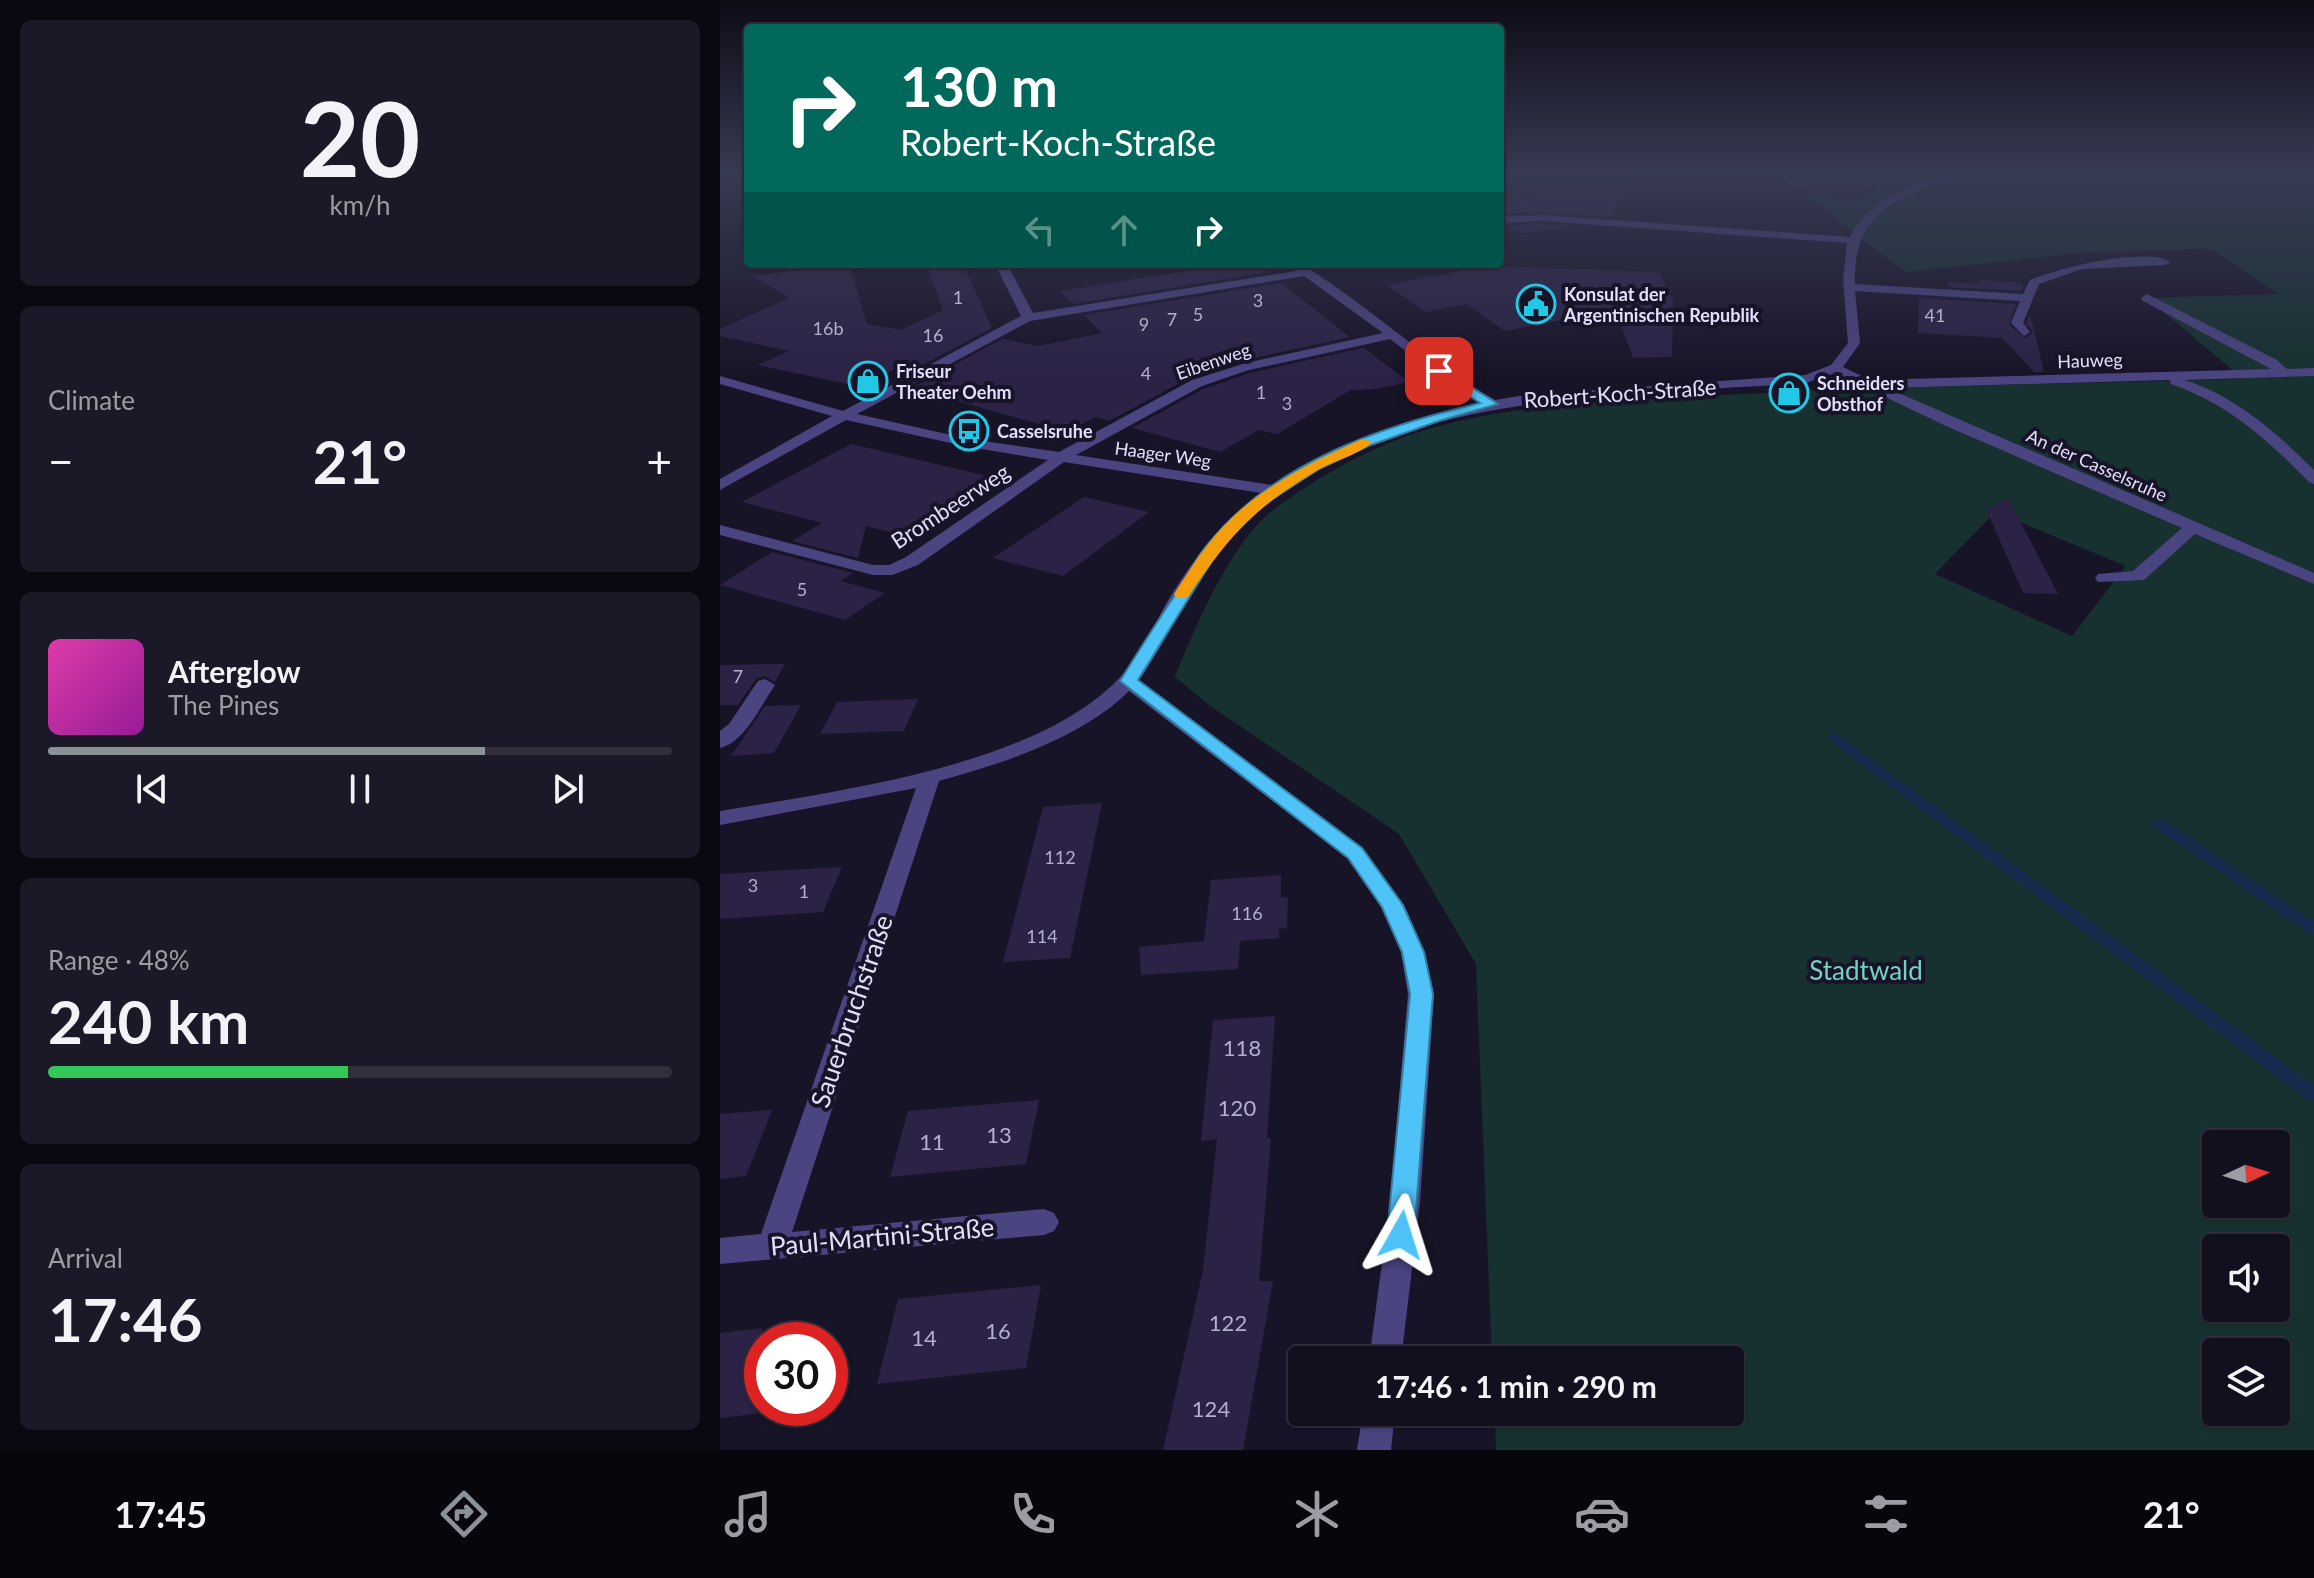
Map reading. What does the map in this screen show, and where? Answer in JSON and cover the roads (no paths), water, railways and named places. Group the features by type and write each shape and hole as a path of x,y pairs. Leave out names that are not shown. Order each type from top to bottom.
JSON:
{"street":[{"path":"1853,241 1850,259 1854,343 1836,369 1867,384"},
{"path":"2024,332 2017,323 2034,282 2058,270 2093,262 2165,262"},
{"path":"1003,268 1027,311 1027,318"},
{"path":"1300,268 1463,389 1492,404"},
{"path":"720,485 1027,318 1308,272"},
{"path":"1851,287 2029,298"},
{"path":"2147,298 2272,363 2284,373"},
{"name":"Eibenweg","path":"1059,459 1171,395 1220,374 1392,335"},
{"name":"Robert-Koch-Straße","path":"720,818 858,794 930,777 1045,736 1105,701 1128,681 1214,546 1242,515 1314,466 1363,443 1435,418 1492,404 1806,379 1836,369"},
{"name":"Hauweg","path":"1867,384 2314,372"},
{"path":"2160,376 2197,387 2228,405 2259,428 2314,479"},
{"name":"Haager Weg","path":"720,380 846,416 969,443 1275,490"},
{"name":"An der Casselsruhe","path":"1867,384 2314,579"},
{"name":"Brombeerweg","path":"720,530 873,570 892,570 912,561 1059,459"},
{"path":"2104,578 2138,576 2192,528"},
{"path":"1128,681 1355,853 1392,905 1413,952 1421,994 1405,1203 1387,1346"},
{"path":"720,742 736,728 765,685"},
{"name":"Sauerbruchstraße","path":"772,1246 930,777"},
{"name":"Paul-Martini-Straße","path":"720,1251 1044,1222"},
{"path":"1374,1450 1377,1426"}],"waterway":[{"path":"1833,737 2314,1095"},
{"path":"2158,823 2314,929"}],"place":[{"name":"Konsulat der Argentinischen Republik","path":"1536,304"},
{"name":"Friseur Theater Oehm","path":"868,381"},
{"name":"Schneiders Obsthof","path":"1789,393"},
{"name":"Casselsruhe","path":"969,431"}],"park label":[{"name":"Stadtwald","path":"1866,970"}]}
